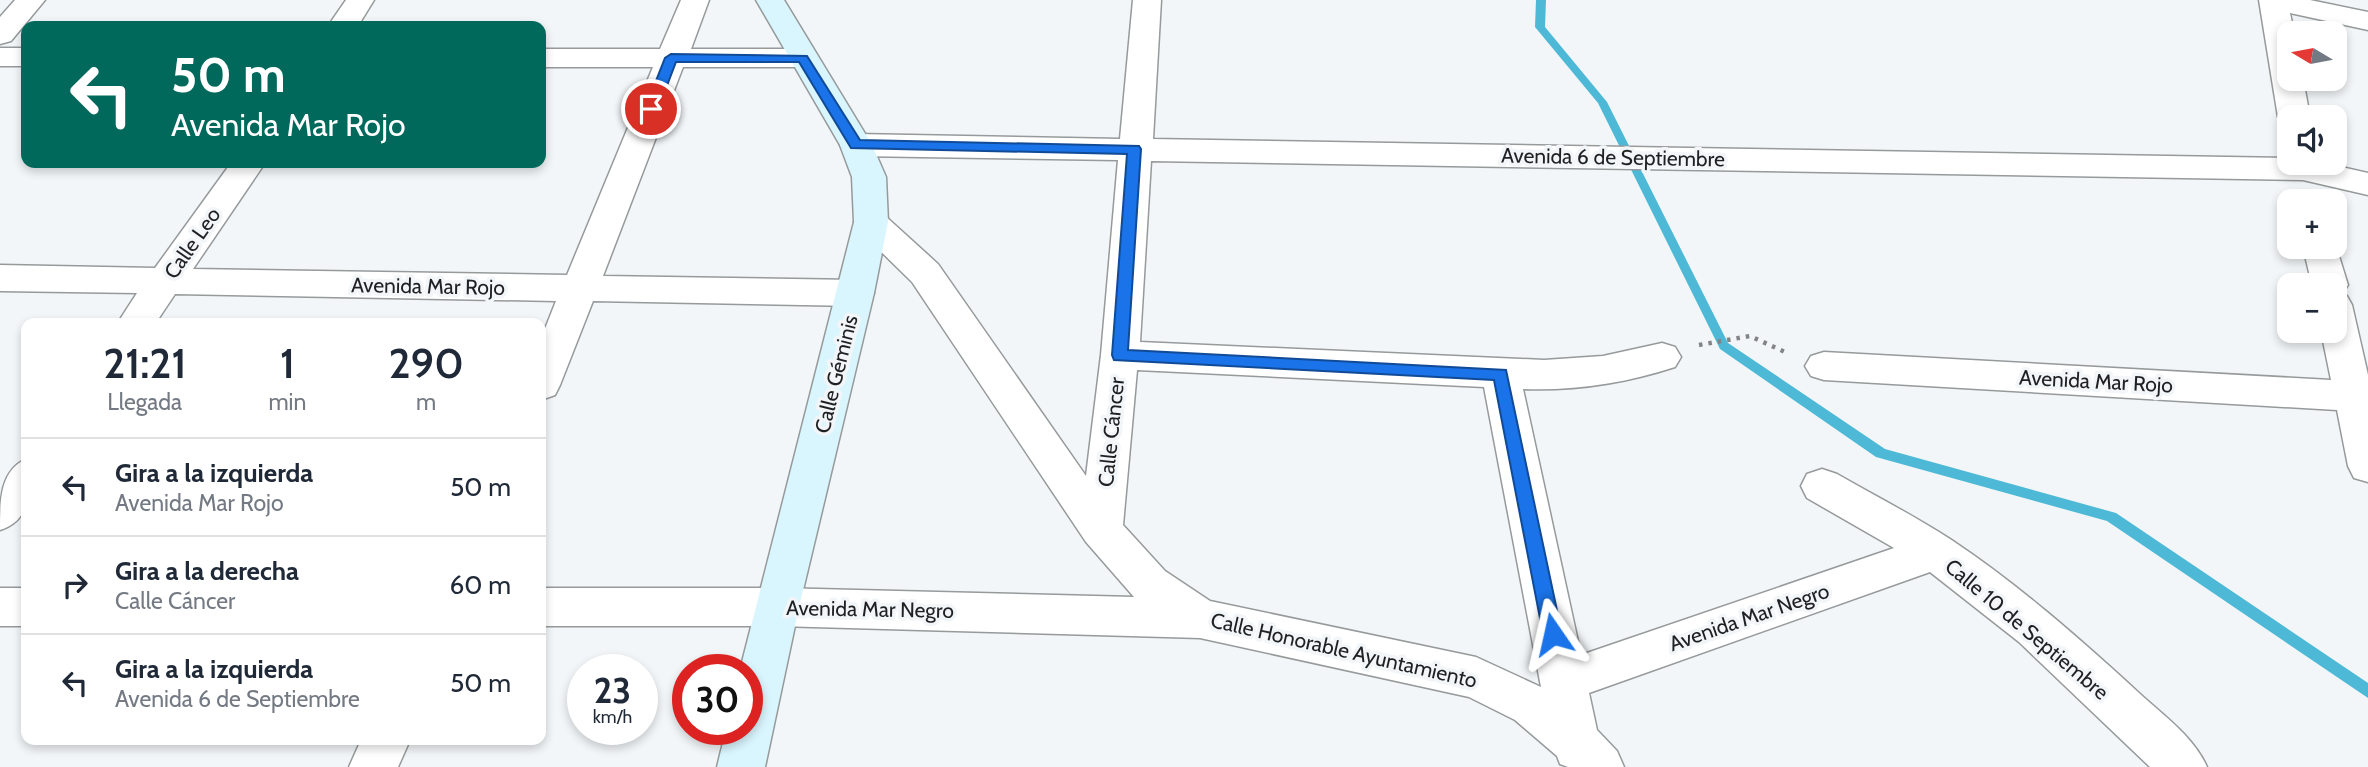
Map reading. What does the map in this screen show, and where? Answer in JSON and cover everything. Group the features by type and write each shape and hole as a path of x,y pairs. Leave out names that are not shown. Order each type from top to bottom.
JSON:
{"street":[{"path":"0,35 31,0"},
{"path":"346,21 360,0"},
{"path":"546,373 695,0"},
{"name":"Calle Géminis","path":"741,767 777,607 856,293 871,222 869,177 856,145 771,0"},
{"name":"Calle Cáncer","path":"1101,530 1120,355 1147,0"},
{"path":"2292,105 2273,0 2368,21"},
{"path":"0,57 21,57"},
{"path":"546,58 803,58"},
{"name":"Avenida 6 de Septiembre","path":"856,145 2277,166"},
{"name":"Calle Leo","path":"139,318 244,168"},
{"name":"Avenida 6 de Septiembre","path":"2336,175 2368,184"},
{"name":"Calle Honorable Ayuntamiento","path":"871,222 925,273 1101,530 1150,584 1200,618 1476,678 1531,705 1586,759"},
{"name":"Avenida Mar Rojo","path":"0,278 856,293"},
{"path":"2346,343 2362,398 2368,466"},
{"path":"1120,355 1500,374 1586,374 1624,368 1662,357"},
{"name":"Avenida Mar Rojo","path":"1824,366 2362,398"},
{"path":"1500,374 1562,682 1586,759"},
{"path":"0,513 21,483"},
{"name":"Calle 10 de Septiembre","path":"1822,486 1935,552 2024,620 2183,767"},
{"name":"Avenida Mar Negro","path":"1562,682 1935,552"},
{"path":"0,607 21,607"},
{"name":"Avenida Mar Negro","path":"546,607 777,607 1200,618"},
{"path":"373,767 384,745"}],"path":[{"path":"1705,343 1750,336"}],"waterway":[{"path":"1541,0 1540,27 1602,102 1724,346 1881,453 2111,517 2368,691"}],"route":[{"path":"651,109 671,58 803,58 856,145 1135,149 1120,355 1500,374 1553,634"}]}
